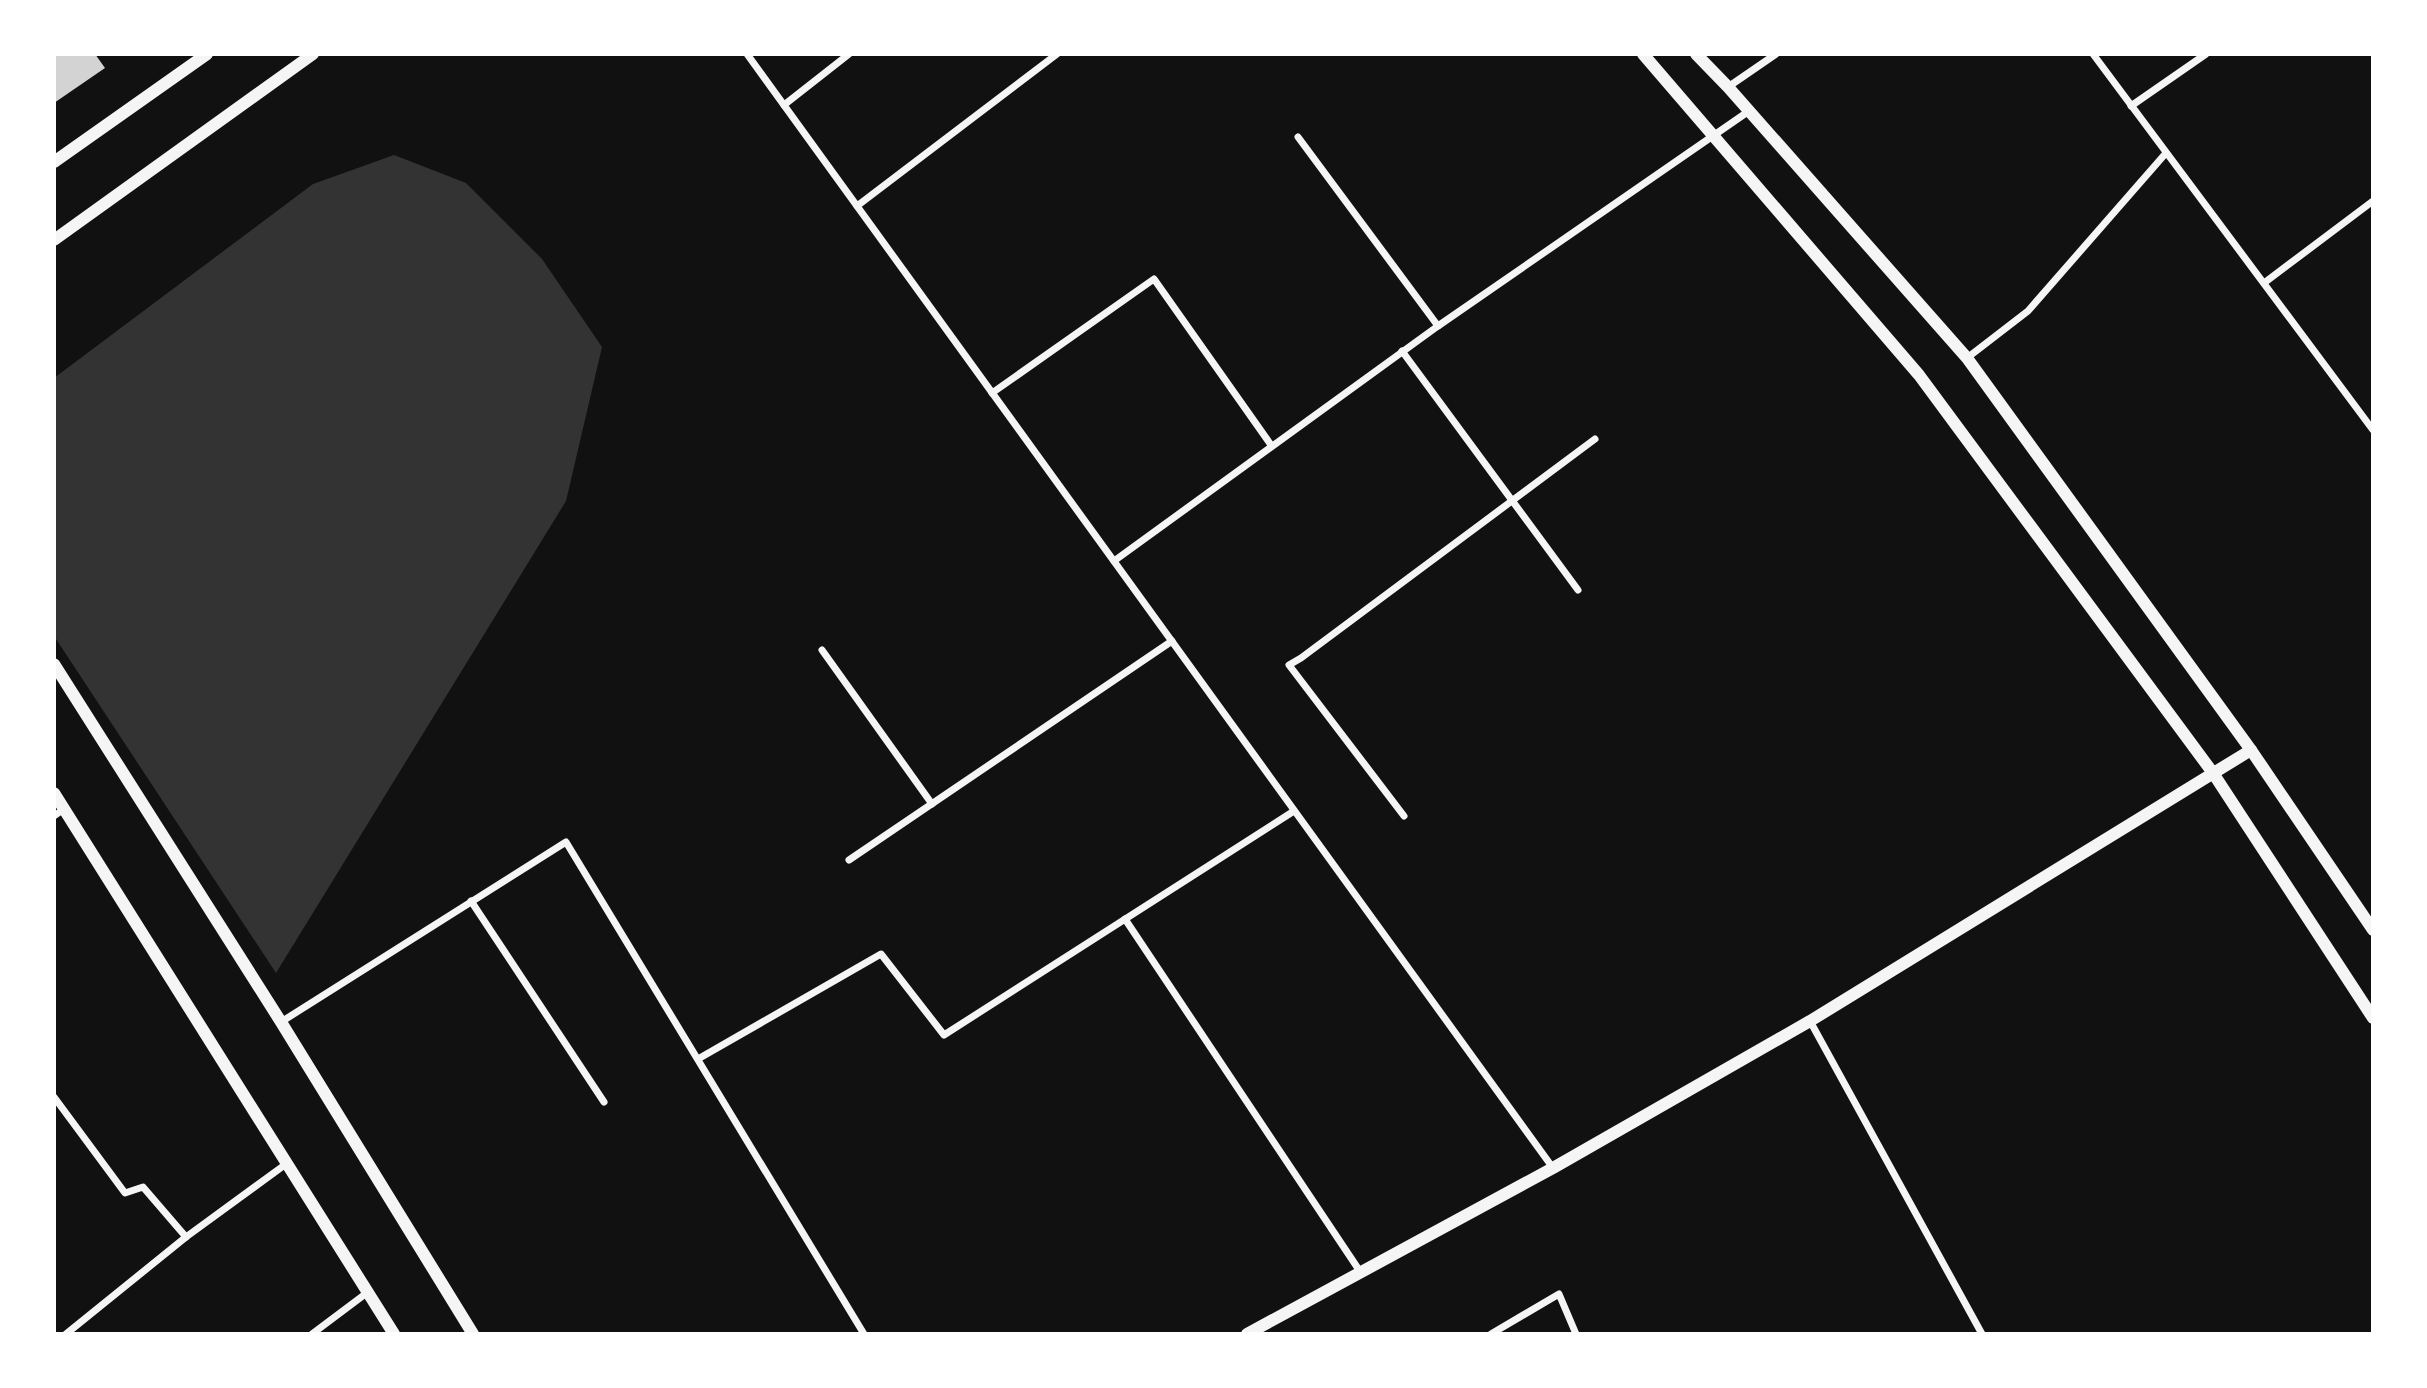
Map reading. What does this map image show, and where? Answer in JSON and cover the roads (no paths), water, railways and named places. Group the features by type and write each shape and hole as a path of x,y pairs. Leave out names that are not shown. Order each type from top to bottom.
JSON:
{"street":[{"path":"54,162 206,54"},
{"path":"54,240 313,54"},
{"path":"747,54 1553,1168"},
{"path":"784,105 849,54"},
{"path":"857,206 1057,54"},
{"path":"1643,54 1919,375 2213,773 2373,1018"},
{"path":"1696,54 1967,358 2251,750 2373,930"},
{"path":"1728,87 1776,54"},
{"path":"2093,54 2373,430"},
{"path":"2131,106 2206,54"},
{"path":"1114,561 1402,351 1749,111"},
{"path":"1298,137 1438,326"},
{"path":"1967,358 2028,311 2166,153"},
{"path":"2264,283 2373,201"},
{"path":"992,393 1154,279 1271,445"},
{"path":"1402,351 1578,590"},
{"path":"1404,816 1289,665 1595,439"},
{"path":"849,860 1172,641"},
{"path":"822,650 932,804"},
{"path":"54,664 281,1022 473,1334"},
{"path":"1247,1334 1553,1168 1810,1021 2251,750"},
{"path":"54,793 59,812 394,1334"},
{"path":"698,1059 881,954 944,1035 1294,811"},
{"path":"281,1022 566,842 864,1334"},
{"path":"471,901 604,1102"},
{"path":"1125,919 1360,1273"},
{"path":"1810,1021 1982,1334"},
{"path":"54,1097 125,1194 143,1187 186,1237"},
{"path":"66,1334 186,1237 286,1164"},
{"path":"312,1334 368,1292"},
{"path":"1491,1334 1559,1294 1576,1334"}]}
